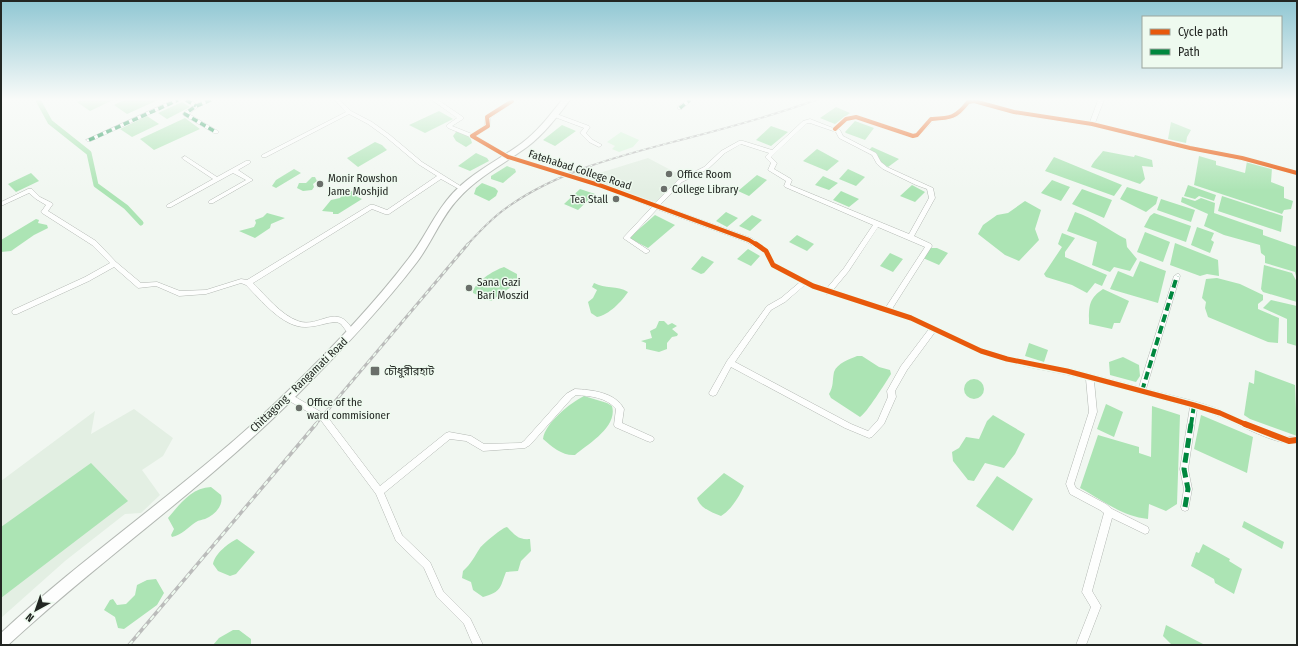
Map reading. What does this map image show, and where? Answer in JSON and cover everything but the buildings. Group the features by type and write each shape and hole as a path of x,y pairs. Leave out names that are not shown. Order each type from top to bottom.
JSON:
{"highway":[{"name":"Chittagong - Rangamati Road","path":"1,636 91,557 255,424 349,330 400,270 429,231 447,200 459,186 507,156 535,130"},
{"name":"Chittagong - Rangamati Road","path":"1,642 69,581 236,446 290,397 370,314 420,251 436,228 442,212 451,200 465,186 534,137 540,130"}],"street":[{"path":"89,140 111,130"},
{"path":"264,156 314,130"},
{"path":"379,130 420,163 459,186"},
{"name":"Fatehabad College Road","path":"458,130 472,136 507,156 530,165 567,174 755,242 766,251 773,265 805,281 828,292 911,318 982,351 1007,359 1067,370 1090,378 1194,405 1220,413 1273,436 1289,441 1297,440"},
{"path":"472,136 481,130"},
{"path":"585,130 583,133 591,141 599,145"},
{"path":"796,130 771,152 768,158 774,164 771,170 789,180 787,186 929,246 887,311"},
{"path":"837,130 841,138 874,154 879,163 885,168 918,184 930,188 932,198 910,237"},
{"path":"895,130 913,136 917,135 921,130"},
{"path":"1117,130 1190,148 1242,158 1297,173"},
{"path":"647,251 626,238 680,181 706,168 723,152 741,142 771,152"},
{"path":"185,158 217,179"},
{"path":"169,206 248,162"},
{"path":"211,202 250,180 233,170"},
{"path":"248,284 372,206 387,213 441,176"},
{"path":"1,204 30,190 38,198 50,204 44,212 94,243 114,264 140,286 157,284 179,294 206,292 242,281 248,284 286,317 296,323 312,326 333,318 341,320 349,330"},
{"path":"828,292 846,270 877,224"},
{"path":"15,312 87,279 114,264"},
{"path":"1142,391 1177,276"},
{"path":"713,393 730,363 769,308 784,300 805,281"},
{"path":"730,363 848,426 869,435 880,422 892,397 891,392 904,368 933,329"},
{"path":"1090,378 1093,412 1070,484 1073,491 1103,507 1109,512 1145,530"},
{"path":"379,492 449,435 468,438 483,448 522,446 569,396 575,392 599,395 615,403 619,407 620,411 618,425 650,439"},
{"path":"290,397 323,417 379,492 399,538 427,565 440,594 467,621 478,645"},
{"path":"1185,507 1188,490 1184,469 1194,405"},
{"path":"1081,645 1096,606 1087,592 1109,512"}],"shaded area":[{"path":"122,130 146,130 132,137"},
{"path":"159,130 197,130 154,150 140,139"},
{"path":"419,130 431,130 425,133"},
{"path":"555,130 576,131 555,146 543,140"},
{"path":"767,130 783,130 788,132 771,146 756,140"},
{"path":"847,130 872,130 865,140 845,132"},
{"path":"1170,130 1191,130 1187,137 1186,143 1168,139"},
{"path":"456,132 461,132 470,136 472,143 466,147 456,141 453,136"},
{"path":"621,132 639,140 633,147 619,152 612,149 615,146 607,142"},
{"path":"375,142 382,145 387,150 358,167 347,158"},
{"path":"872,147 899,159 888,167 878,160 878,155 869,150"},
{"path":"817,149 839,161 827,171 803,161"},
{"path":"1103,151 1134,157 1135,155 1152,160 1153,167 1142,166 1145,179 1140,184 1091,167"},
{"path":"476,153 487,158 489,161 470,171 458,166"},
{"path":"1199,156 1216,161 1216,165 1245,173 1247,161 1272,168 1271,182 1284,187 1284,198 1293,201 1291,209 1284,210 1282,214 1194,185"},
{"path":"1054,157 1122,185 1114,196 1045,171"},
{"path":"648,158 684,177 656,202 570,175 581,170 593,175"},
{"path":"507,166 515,169 516,172 503,183 491,179 491,176"},
{"path":"294,169 301,173 276,188 272,186 276,180"},
{"path":"848,169 865,177 856,186 839,179"},
{"path":"31,173 39,181 16,192 8,184"},
{"path":"757,175 767,180 749,196 738,191"},
{"path":"823,176 838,183 829,190 815,185"},
{"path":"312,177 315,177 317,181 313,184 314,187 312,190 303,191 297,188 299,183 306,183"},
{"path":"1052,180 1070,187 1061,201 1041,193"},
{"path":"482,183 495,188 498,191 496,196 489,201 474,194 476,188"},
{"path":"912,185 925,192 915,202 900,196"},
{"path":"1188,185 1216,195 1214,201 1199,196 1195,199 1184,196"},
{"path":"1127,187 1158,197 1156,204 1146,212 1120,199"},
{"path":"580,189 595,194 578,210 564,204"},
{"path":"1082,189 1112,200 1104,218 1072,204"},
{"path":"346,191 352,191 354,195 362,199 338,214 322,211 331,200 340,198"},
{"path":"841,191 859,199 849,207 833,200"},
{"path":"1222,196 1283,216 1281,232 1218,211"},
{"path":"1182,197 1195,201 1201,198 1215,203 1214,213 1263,230 1263,235 1297,247 1297,280 1295,272 1265,263 1265,256 1261,253 1260,245 1224,235 1204,226 1208,214 1181,202"},
{"path":"1161,199 1195,210 1191,222 1157,210"},
{"path":"1025,201 1041,210 1035,229 1039,240 1019,261 1005,255 978,234 983,225 997,215 1008,213"},
{"path":"726,212 738,218 727,227 716,221"},
{"path":"1075,212 1095,221 1126,239 1127,247 1137,259 1130,271 1114,267 1110,272 1092,265 1097,242 1067,231"},
{"path":"267,213 285,218 271,224 270,228 255,238 239,231 254,227 256,223 255,220 263,217"},
{"path":"1154,213 1191,226 1186,242 1144,227 1150,216"},
{"path":"655,215 675,225 648,248 629,238"},
{"path":"752,215 762,220 750,231 739,226"},
{"path":"36,219 39,220 38,223 47,225 48,228 34,235 11,251 1,252 1,240"},
{"path":"1197,227 1214,233 1211,240 1214,242 1210,253 1191,245"},
{"path":"1145,232 1170,242 1163,262 1137,252"},
{"path":"1062,233 1075,238 1065,252 1065,257 1107,275 1102,286 1095,283 1087,293 1072,285 1046,277 1044,274 1062,247 1058,244"},
{"path":"797,235 814,244 807,251 789,242"},
{"path":"1175,243 1218,260 1219,276 1207,274 1200,276 1170,265"},
{"path":"930,248 937,248 948,253 939,265 923,258"},
{"path":"748,249 760,256 751,266 737,259"},
{"path":"890,253 903,259 893,272 880,266"},
{"path":"702,256 714,262 704,273 701,274 691,269"},
{"path":"1140,261 1166,271 1158,303 1110,289 1118,271 1133,277"},
{"path":"1264,265 1292,273 1297,282 1297,302 1263,292 1261,289"},
{"path":"504,267 517,274 517,283 491,301 473,293 476,285 480,281"},
{"path":"1217,278 1240,284 1263,295 1263,300 1258,304 1258,309 1279,318 1278,343 1268,342 1208,317 1205,308 1206,302 1202,298 1206,279"},
{"path":"594,283 602,286 620,288 628,292 610,311 597,317 591,313 588,302 593,298 597,290 592,287"},
{"path":"1103,289 1129,301 1120,323 1114,323 1112,329 1089,324 1090,304 1094,296"},
{"path":"1271,300 1297,306 1297,346 1287,343 1287,319 1263,308"},
{"path":"659,321 664,321 668,325 672,323 677,326 672,329 678,334 677,336 672,337 667,343 667,349 659,352 646,349 646,343 641,341 652,338 650,331 656,328"},
{"path":"1029,343 1048,350 1044,362 1025,356"},
{"path":"857,356 862,356 879,367 890,370 891,374 871,404 860,417 831,398 829,394 831,391 834,372 838,366"},
{"path":"1123,357 1139,365 1140,376 1136,382 1110,375 1109,362"},
{"path":"1255,370 1295,385 1297,436 1250,419 1244,415 1249,382 1254,384"},
{"path":"974,379 981,382 984,389 981,396 974,399 967,396 964,389 967,382"},
{"path":"584,396 612,406 613,414 611,421 601,434 575,455 566,454 554,448 543,439 553,420 572,403"},
{"path":"1106,404 1123,412 1114,437 1097,429"},
{"path":"1152,406 1180,415 1177,504 1166,511 1149,504 1148,519 1129,515 1080,488 1098,435 1139,447 1139,453 1151,457"},
{"path":"134,409 173,438 163,456 142,470 160,495 141,513 125,514 65,561 1,618 1,481 95,411 91,434"},
{"path":"993,415 1025,434 1015,454 1004,468 985,463 974,481 968,480 953,461 952,452 959,448 966,437 979,439 987,421"},
{"path":"1201,415 1253,437 1247,473 1194,449"},
{"path":"91,463 128,501 1,598 1,527"},
{"path":"724,473 744,486 734,503 721,516 703,507 697,498"},
{"path":"997,476 1033,499 1013,531 976,506"},
{"path":"211,487 221,495 222,499 218,509 209,517 197,521 182,533 172,537 171,535 174,529 168,518 186,498 198,490"},
{"path":"1244,521 1284,542 1282,549 1242,527"},
{"path":"507,527 520,538 530,539 531,551 521,561 518,571 506,572 497,591 483,597 473,590 471,582 462,578 463,571 482,546 497,533"},
{"path":"237,539 255,552 236,574 230,576 218,571 213,564 219,552"},
{"path":"1203,544 1230,559 1229,561 1242,569 1234,594 1215,583 1214,579 1191,566 1196,552 1199,553"},
{"path":"156,579 164,593 157,605 124,629 118,628 115,617 104,610 110,600 113,599 117,605 126,604 135,595 137,585 147,580"},
{"path":"1166,625 1205,645 1172,645 1163,636"},
{"path":"233,630 239,630 251,639 251,645 213,645 219,638"}],"waterway":[{"path":"60,130 89,153 96,185 126,207 141,223"}],"railway":[{"path":"467,245 492,219 503,210 529,193 551,182 596,164 642,150 719,130"},
{"path":"315,425 468,244"},
{"path":"129,645 316,424"}],"marked path":[{"path":"89,140 111,130"},
{"path":"1142,391 1177,276"},
{"path":"1185,507 1188,489 1184,469 1194,405"}],"cycle path":[{"path":"481,130 472,136 508,157 602,186 749,240 766,251 773,265 813,286 911,318 981,351 1007,359 1067,371 1194,405 1220,413 1273,436 1289,441 1297,440"},
{"path":"895,130 913,136 917,135 921,130"},
{"path":"1117,130 1190,148 1242,158 1297,173"}],"place":[{"name":"Office Room","path":"669,174"},
{"name":"Monir Rowshon Jame Moshjid","path":"320,184"},
{"name":"College Library","path":"664,189"},
{"name":"Tea Stall","path":"616,199"},
{"name":"Sana Gazi Bari Moszid","path":"469,288"},
{"name":"চৌধুরীরহাট","path":"375,371"},
{"name":"Office of the ward commisioner","path":"299,408"}]}
